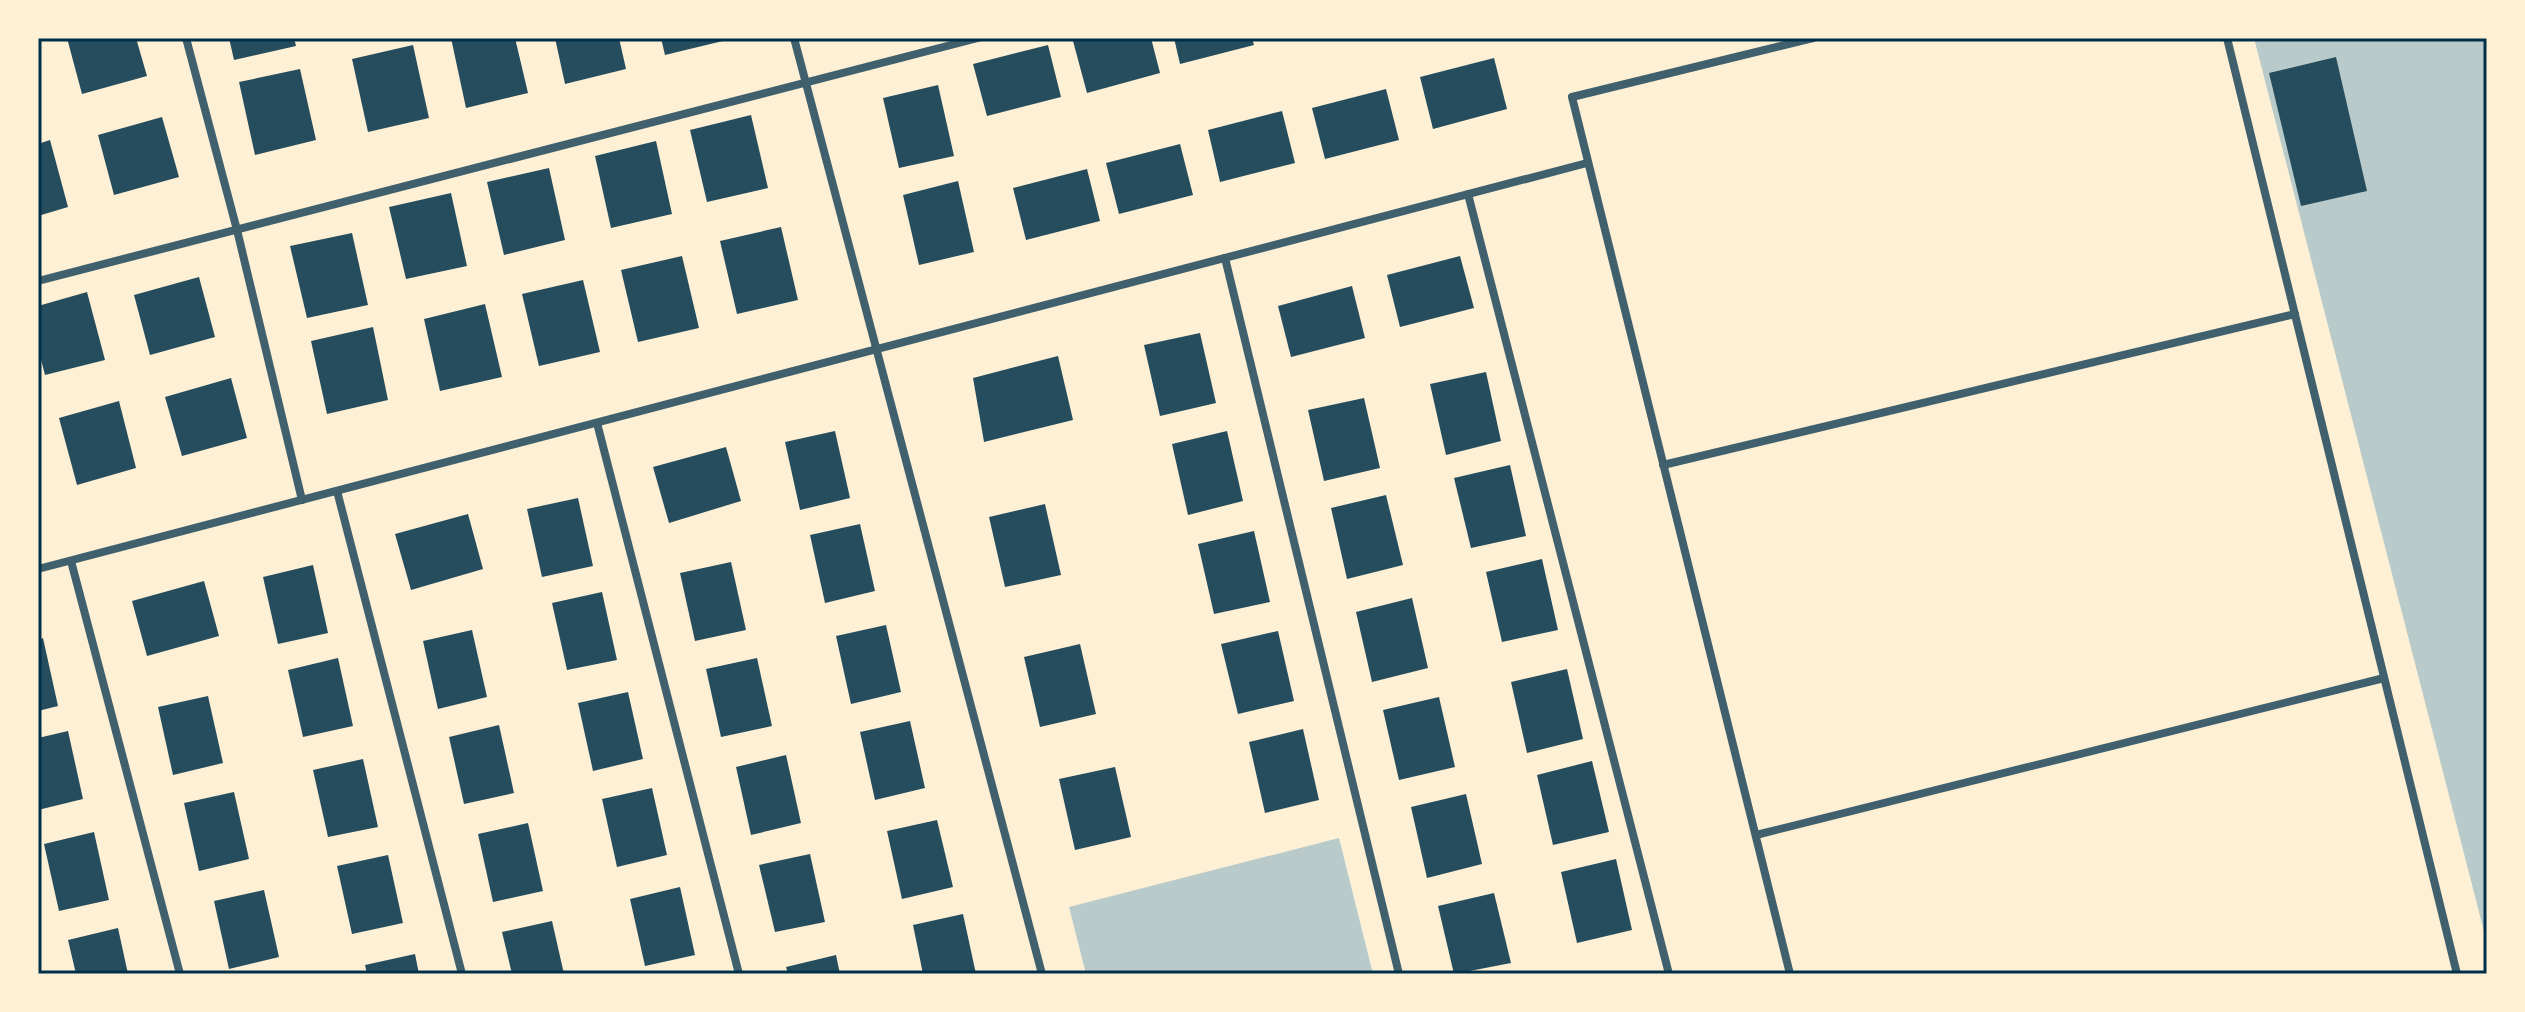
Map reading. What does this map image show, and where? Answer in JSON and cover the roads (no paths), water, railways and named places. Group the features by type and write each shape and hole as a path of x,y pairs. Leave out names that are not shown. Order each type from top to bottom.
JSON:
{"street":[{"path":"186,38 237,230 302,500"},
{"path":"794,38 1042,974"},
{"path":"38,281 978,38"},
{"path":"1790,974 1572,97 1813,38"},
{"path":"2227,38 2457,974"},
{"path":"38,569 1587,163"},
{"path":"1468,194 1669,974"},
{"path":"1225,258 1399,974"},
{"path":"1663,465 2295,314"},
{"path":"597,423 739,974"},
{"path":"337,491 462,974"},
{"path":"71,561 180,974"},
{"path":"1756,835 2384,678"}]}
